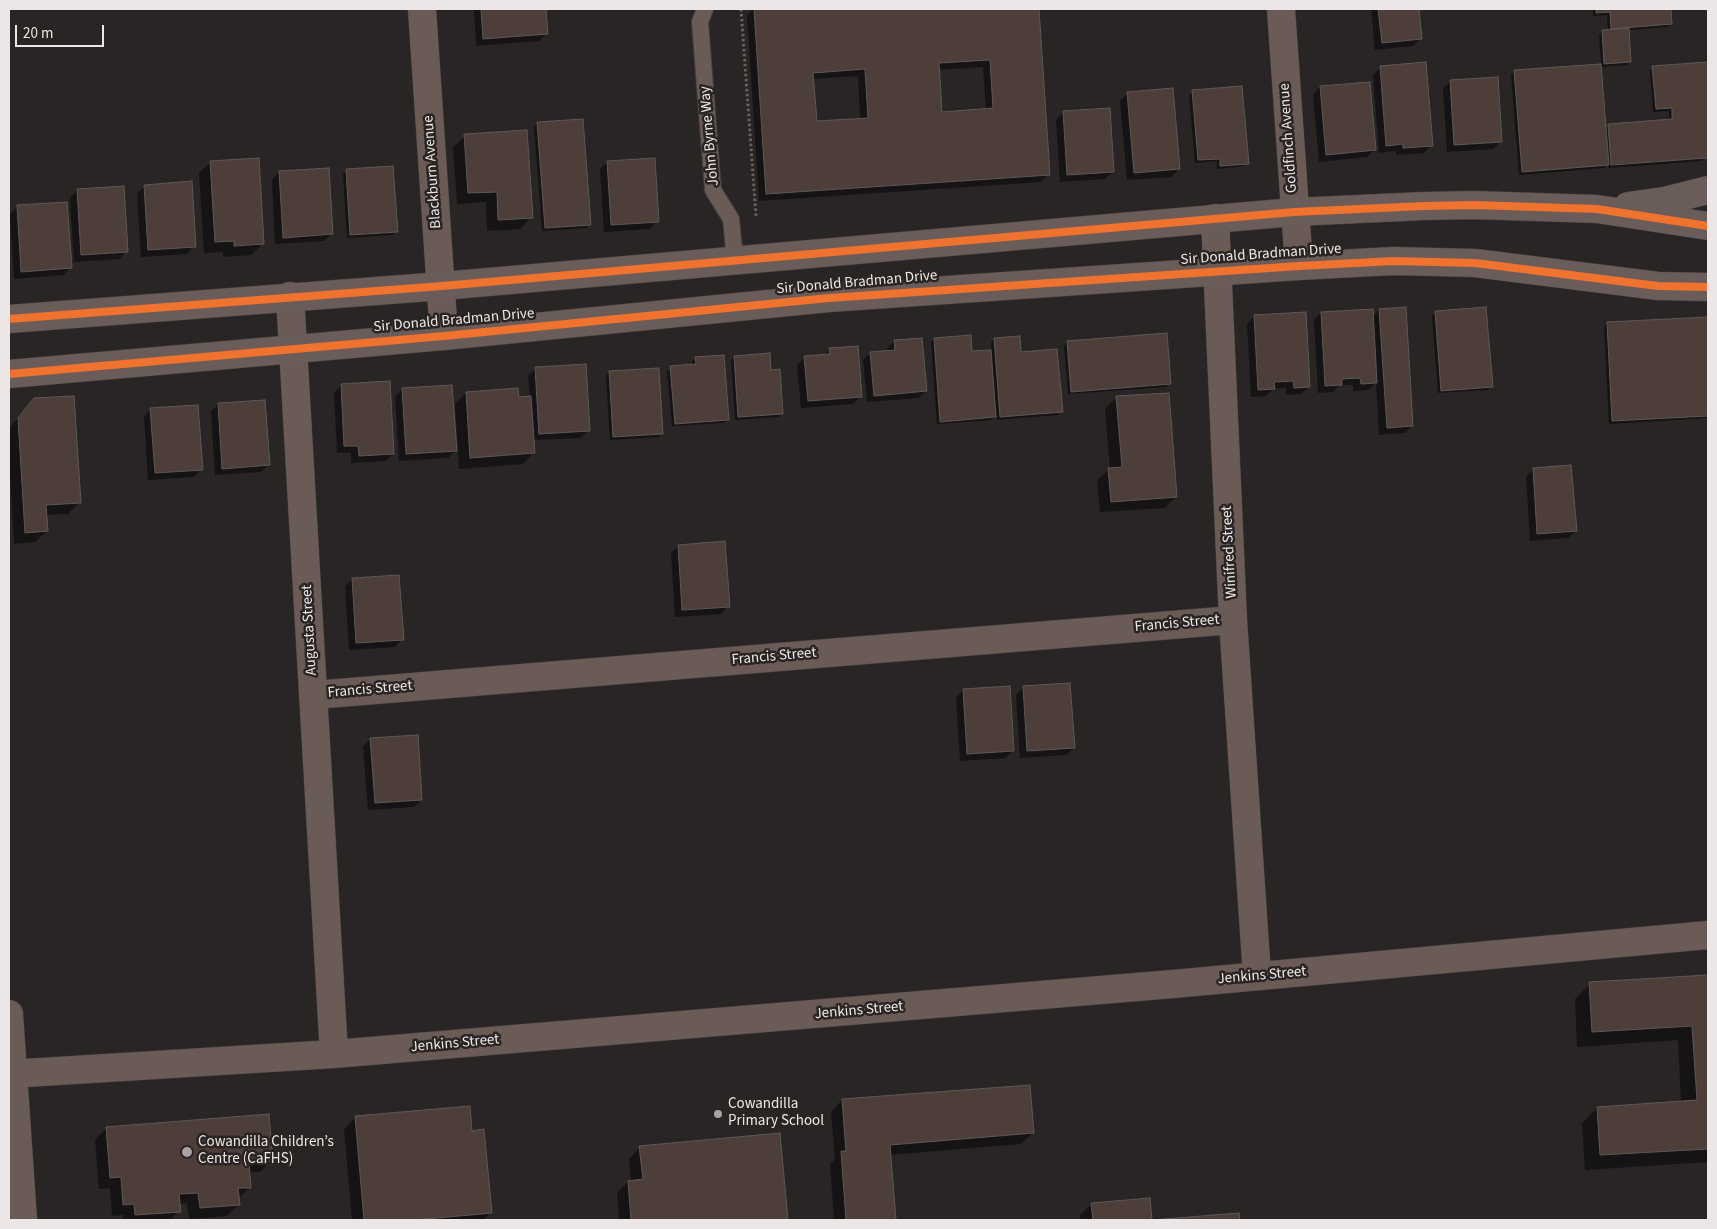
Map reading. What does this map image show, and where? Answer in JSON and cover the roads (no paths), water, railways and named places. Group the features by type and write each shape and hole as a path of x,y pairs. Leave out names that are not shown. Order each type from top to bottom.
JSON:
{"main road":[{"path":"1597,209 1664,201 1708,190"},
{"path":"9,319 290,296 442,286 1294,212 1465,206 1597,209 1708,226"},
{"name":"Sir Donald Bradman Drive","path":"9,374 444,336 829,298 1394,261 1475,263 1658,286 1708,287"}],"street":[{"name":"Blackburn Avenue","path":"422,9 444,336"},
{"name":"Goldfinch Avenue","path":"1281,9 1299,266"},
{"name":"Winifred Street","path":"1215,218 1233,620 1257,976"},
{"name":"Augusta Street","path":"290,296 334,1054"},
{"name":"Francis Street","path":"314,695 1233,620"},
{"name":"Jenkins Street","path":"11,1074 334,1054 1257,976 1708,935"},
{"path":"9,1014 11,1074 23,1220"}],"lane":[{"name":"John Byrne Way","path":"705,9 700,22 713,190 731,219 735,260"}],"place":[{"name":"Cowandilla Primary School","path":"718,1114"},
{"name":"Cowandilla Children’s Centre (CaFHS)","path":"187,1152"}]}
